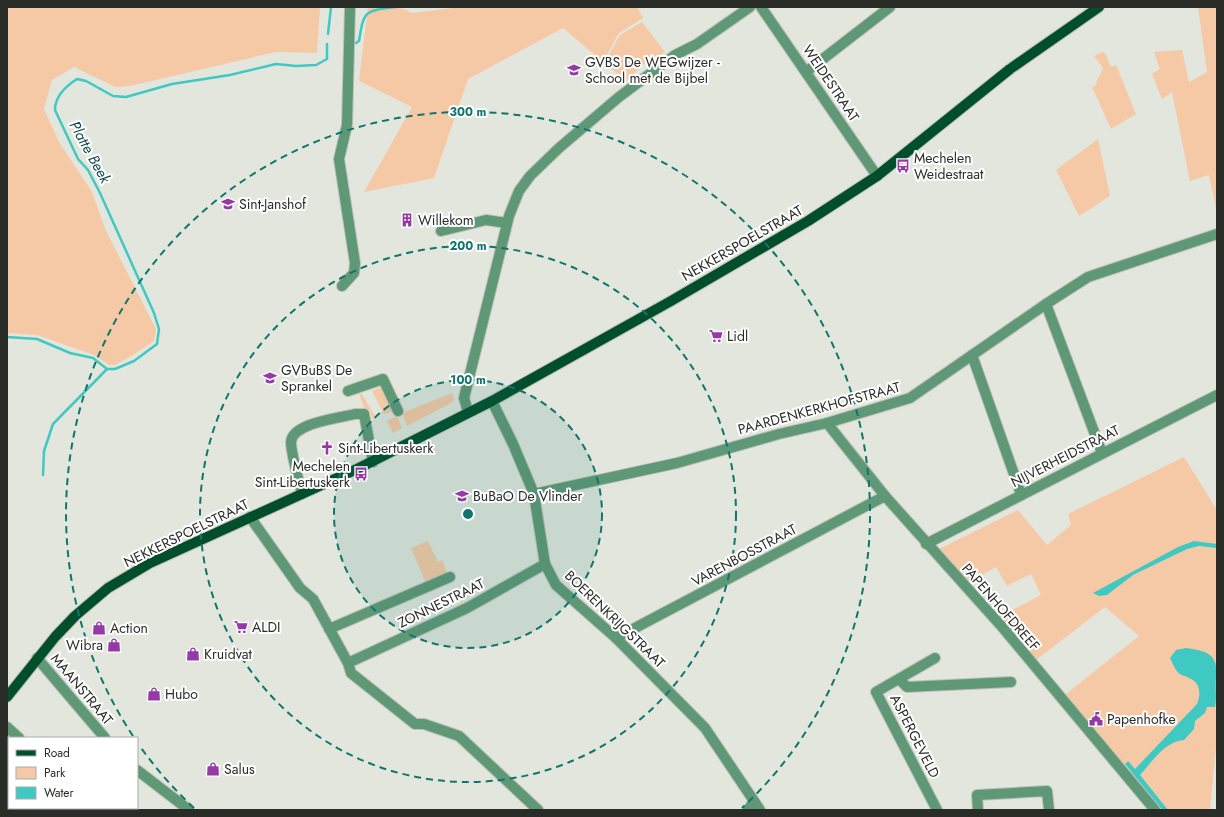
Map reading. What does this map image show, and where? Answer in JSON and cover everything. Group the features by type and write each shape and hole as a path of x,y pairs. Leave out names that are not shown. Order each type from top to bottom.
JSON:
{"main road":[{"name":"NEKKERSPOELSTRAAT","path":"7,697 37,658 75,616 108,588 150,563 373,462 492,401 692,289 808,221 877,176 1010,69 1099,7"}],"street":[{"path":"342,286 354,273 355,263 339,159 346,125 350,7"},
{"path":"468,412 464,398 512,204 519,191 530,176 558,148 619,97 669,60 697,44 750,7"},
{"name":"WEIDESTRAAT","path":"761,7 877,176"},
{"path":"806,72 890,7"},
{"path":"441,231 486,220 507,223"},
{"name":"PAARDENKERKHOFSTRAAT","path":"534,494 677,463 779,434 827,423 910,398 1046,304 1088,277 1217,234"},
{"path":"1046,304 1102,454"},
{"path":"972,355 1021,494"},
{"path":"348,391 383,378 398,411"},
{"name":"NIJVERHEIDSTRAAT","path":"926,544 1021,494 1217,395"},
{"name":"BOERENKRIJGSTRAAT","path":"492,401 513,444 534,494 544,564 556,584 616,638 705,728 760,810"},
{"path":"302,494 291,442 295,432 303,427 355,414 364,414 373,462"},
{"name":"PAPENHOFDREEF","path":"827,423 885,496 926,544 1003,628 1155,810"},
{"name":"VARENBOSSTRAAT","path":"616,638 885,496"},
{"path":"250,517 300,588 313,599 348,663 350,673 415,724 424,724 459,736 538,810"},
{"name":"ZONNESTRAAT","path":"348,663 468,608 544,564"},
{"path":"329,629 450,576"},
{"name":"MAANSTRAAT","path":"37,658 104,737"},
{"name":"ASPERGEVELD","path":"935,658 876,692 937,810"},
{"path":"899,679 906,687 1011,682"},
{"path":"7,727 17,737"},
{"path":"138,771 189,810"},
{"path":"978,810 977,795 1047,790 1048,810"},
{"path":"748,810 754,800"}],"green space":[{"path":"7,7 320,7 317,53 276,52 130,86 115,87 74,67 52,80 44,109 59,142 92,192 106,231 156,329 154,341 115,365 109,365 94,355 37,335 7,333"},
{"path":"368,7 398,7 413,13 461,7 637,7 643,18 619,33 603,62 563,28 468,79 434,178 364,192 412,107 359,81"},
{"path":"1198,7 1217,7 1217,213 1209,175 1190,181 1172,92 1162,99 1152,74 1160,69 1154,52 1182,50 1189,82 1207,72"},
{"path":"642,22 665,52 644,64 625,82 605,62 620,35"},
{"path":"1102,52 1105,53 1111,67 1116,65 1136,114 1111,129 1092,87 1095,86 1103,68 1094,56"},
{"path":"1098,139 1110,196 1079,216 1056,170"},
{"path":"384,386 395,411 384,414 372,391"},
{"path":"452,393 454,399 451,403 407,426 402,413"},
{"path":"359,394 362,394 376,418 372,419 370,410 365,410"},
{"path":"397,416 402,428 393,433 387,421"},
{"path":"1184,457 1217,510 1217,737 1210,810 1161,810 1066,694 1139,636 1105,607 1036,660 999,617 1041,595 1031,574 1007,586 996,567 973,580 972,584 939,549 1018,510 1047,545 1071,525 1068,514"},
{"path":"428,541 438,562 442,560 447,573 426,583 411,548"}],"water":[{"path":"1194,541 1217,544 1217,548 1199,546 1187,549 1133,575 1107,595 1099,596 1093,593 1178,547"},
{"path":"1186,648 1206,653 1214,659 1216,664 1216,703 1215,707 1207,707 1205,713 1195,721 1194,729 1184,740 1177,741 1165,748 1154,758 1140,775 1168,810 1162,810 1125,764 1128,761 1135,769 1197,704 1199,696 1198,686 1193,680 1181,675 1178,672 1170,658 1176,650"}],"waterway":[{"name":"Platte Beek","path":"328,34 331,7"},
{"path":"354,44 359,41 362,23 367,14 372,11 396,7"},
{"name":"Platte Beek","path":"7,337 37,339 70,353 93,358 107,369 115,369 134,361 157,344 159,329 154,313 100,193 88,170 78,159 55,110 57,100 65,88 77,79 86,81 113,96 126,97 172,84 230,75 276,64 296,66 316,65 327,59 327,44"},
{"path":"43,475 44,451 53,424 107,369"}],"place":[{"name":"GVBS De WEGwijzer - School met de Bijbel","path":"574,70"},
{"name":"Mechelen Weidestraat","path":"903,166"},
{"name":"Sint-Janshof","path":"228,204"},
{"name":"Willekom","path":"407,220"},
{"name":"Lidl","path":"716,336"},
{"name":"GVBuBS De Sprankel","path":"270,378"},
{"name":"Sint-Libertuskerk","path":"327,448"},
{"name":"Mechelen Sint-Libertuskerk","path":"361,474"},
{"name":"BuBaO De Vlinder","path":"462,496"},
{"name":"ALDI","path":"241,627"},
{"name":"Action","path":"99,628"},
{"name":"Wibra","path":"114,645"},
{"name":"Kruidvat","path":"193,654"},
{"name":"Hubo","path":"154,694"},
{"name":"Papenhofke","path":"1096,719"},
{"name":"Salus","path":"213,769"}]}
